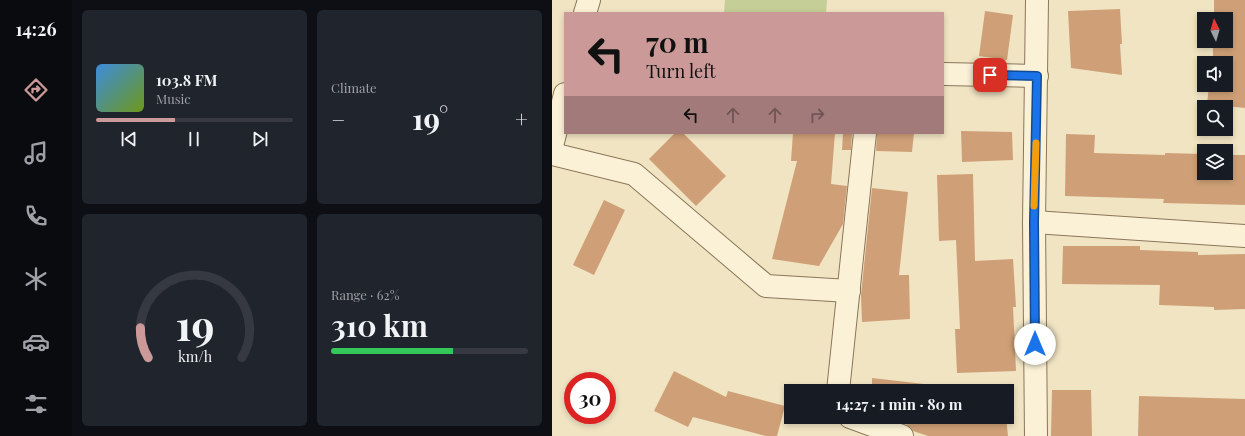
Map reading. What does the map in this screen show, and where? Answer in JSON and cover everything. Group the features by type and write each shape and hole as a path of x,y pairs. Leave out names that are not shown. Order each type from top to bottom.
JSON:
{"street":[{"path":"585,12 589,0"},
{"path":"1036,436 1034,222 1037,0"},
{"path":"944,74 1037,76"},
{"path":"552,146 564,98"},
{"path":"839,384 866,134"},
{"path":"552,154 634,174 766,286 849,291"},
{"path":"1034,222 1245,236"},
{"path":"869,424 902,436"}],"green space":[{"path":"725,0 827,0 826,12 724,12"}],"building":[{"path":"1214,0 1245,0 1245,108 1233,107 1233,100 1207,100 1208,92 1233,92 1233,56 1213,56 1213,48 1233,48 1233,12 1214,12"},
{"path":"1120,9 1122,75 1071,68 1068,11"},
{"path":"985,11 1013,15 1007,60 979,56"},
{"path":"961,131 1012,132 1013,160 962,162"},
{"path":"674,134 684,134 726,176 696,206 649,159"},
{"path":"793,134 835,134 831,184 847,186 843,224 819,266 772,259 797,161 791,161"},
{"path":"843,134 852,134 851,150 842,150"},
{"path":"877,134 914,134 912,152 876,151"},
{"path":"1066,134 1095,135 1094,153 1165,155 1165,153 1197,154 1197,180 1233,180 1233,155 1245,155 1245,205 1163,203 1164,199 1065,196"},
{"path":"973,174 975,261 1013,259 1016,307 1013,307 1016,371 957,373 955,329 960,329 956,240 939,241 937,175"},
{"path":"872,188 908,192 899,275 909,275 910,319 862,322 861,295"},
{"path":"604,200 625,210 594,275 573,265"},
{"path":"1063,246 1140,246 1140,250 1198,252 1198,255 1245,254 1245,309 1214,310 1214,307 1159,305 1160,285 1062,284"},
{"path":"674,371 726,397 728,391 784,406 777,436 766,436 693,417 688,427 654,411"},
{"path":"872,378 924,384 872,384"},
{"path":"1052,390 1091,390 1092,436 1051,436"},
{"path":"1139,396 1245,399 1245,436 1138,436"},
{"path":"906,424 1007,424 1008,436 928,436 913,431"}],"slow traffic":[{"path":"1034,206 1036,143"}],"route":[{"path":"990,75 1037,76 1034,222 1035,344"}]}
